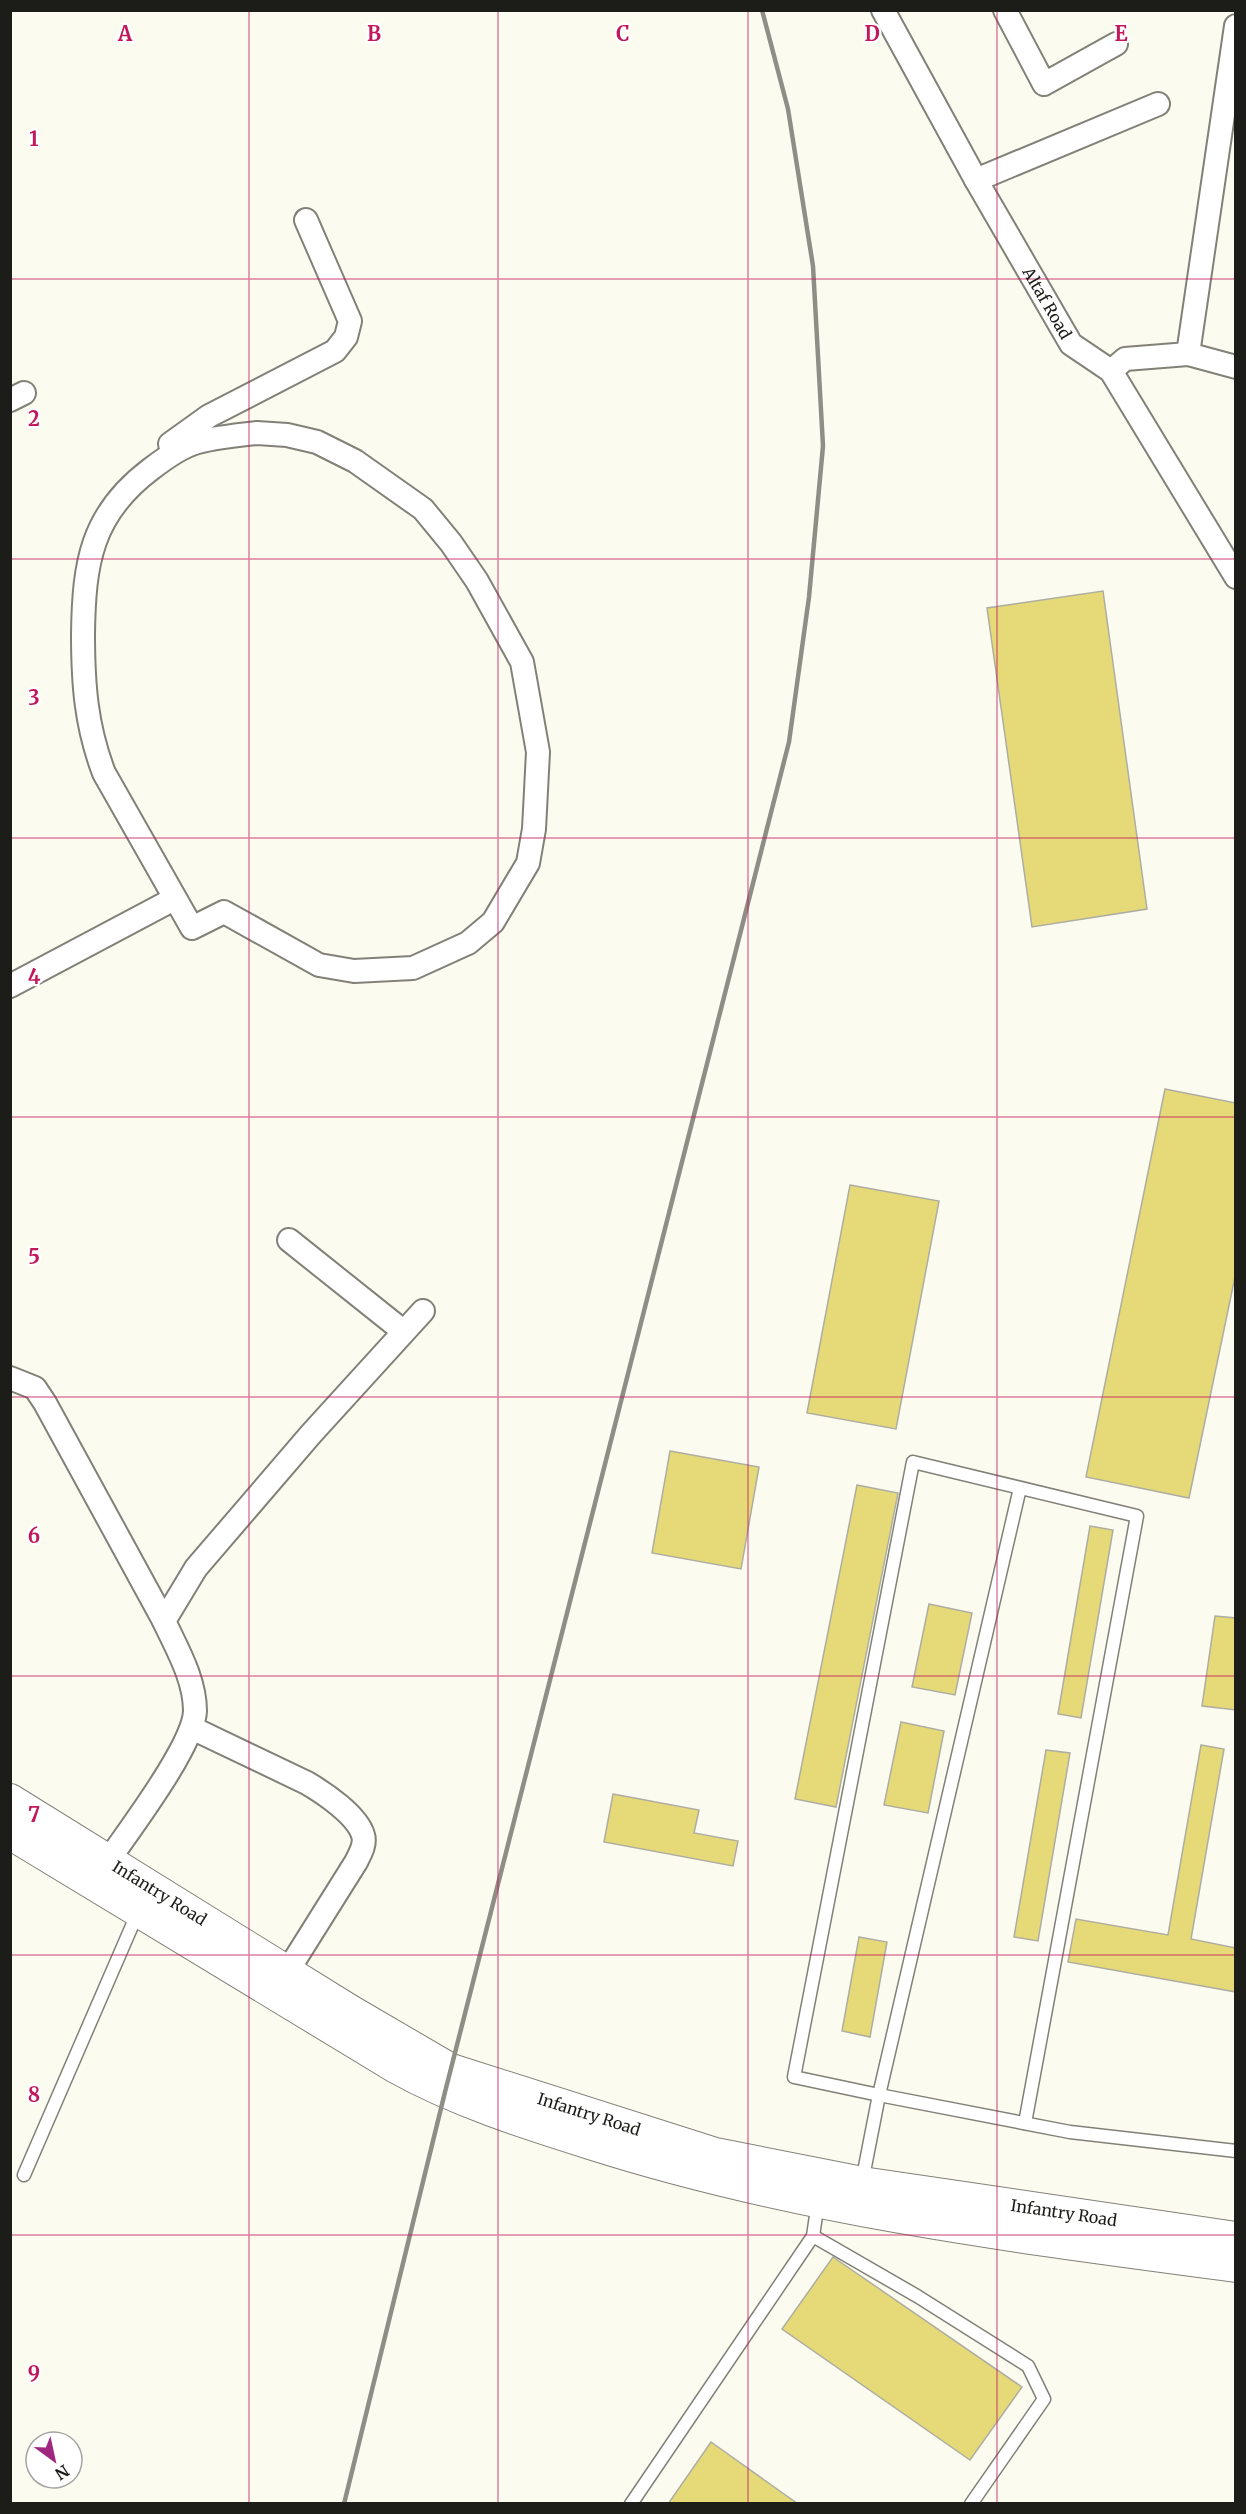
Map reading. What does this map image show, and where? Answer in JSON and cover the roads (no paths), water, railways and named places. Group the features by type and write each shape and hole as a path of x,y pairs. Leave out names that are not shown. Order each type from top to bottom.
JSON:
{"main road":[{"name":"Infantry Road","path":"10,1800 108,1861 146,1899 396,2067 432,2087 531,2125 655,2164 860,2196 1236,2238"},
{"name":"Infantry Road","path":"10,1833 146,1899 287,1972 451,2070 819,2189"},
{"name":"Infantry Road","path":"860,2196 972,2230 1236,2266"}],"street":[{"name":"Altaf Road","path":"883,10 976,180 1071,344 1111,371 1227,541 1236,578"},
{"path":"1005,10 1044,84 1116,44"},
{"path":"1188,354 1236,26"},
{"path":"976,180 1158,104"},
{"path":"144,474 141,470 144,466 209,416 334,351 346,337 350,321 306,220"},
{"path":"1111,371 1125,359 1188,354 1236,367"},
{"path":"257,433 287,435 317,442 355,461 423,509 451,543 477,581 522,662 538,752 534,829 528,863 493,922 468,943 413,968 354,971 319,965 224,912 192,928 174,899 101,766 87,720 83,671 83,589 88,556 103,521 114,505 158,463 196,442 257,433"},
{"path":"10,986 174,899"},
{"path":"289,1240 403,1331"},
{"path":"164,1621 196,1568 423,1311"},
{"path":"10,1378 35,1388 45,1403 164,1621 187,1671 193,1691 195,1713 192,1728 176,1760 108,1861"},
{"path":"192,1728 307,1783 345,1811 363,1835 364,1845 356,1862 287,1972"}],"lane":[{"path":"1026,2123 1137,1516 913,1462 794,2077 1070,2132 1236,2151"},
{"path":"860,2196 879,2095 1020,1488"},
{"path":"24,2175 146,1899"},
{"path":"631,2504 813,2236 819,2189"},
{"path":"813,2236 917,2296 1028,2366 1044,2399 970,2504"}],"railway":[{"path":"344,2504 445,2092 789,742 809,597 823,446 813,266 788,109 762,10"}]}
